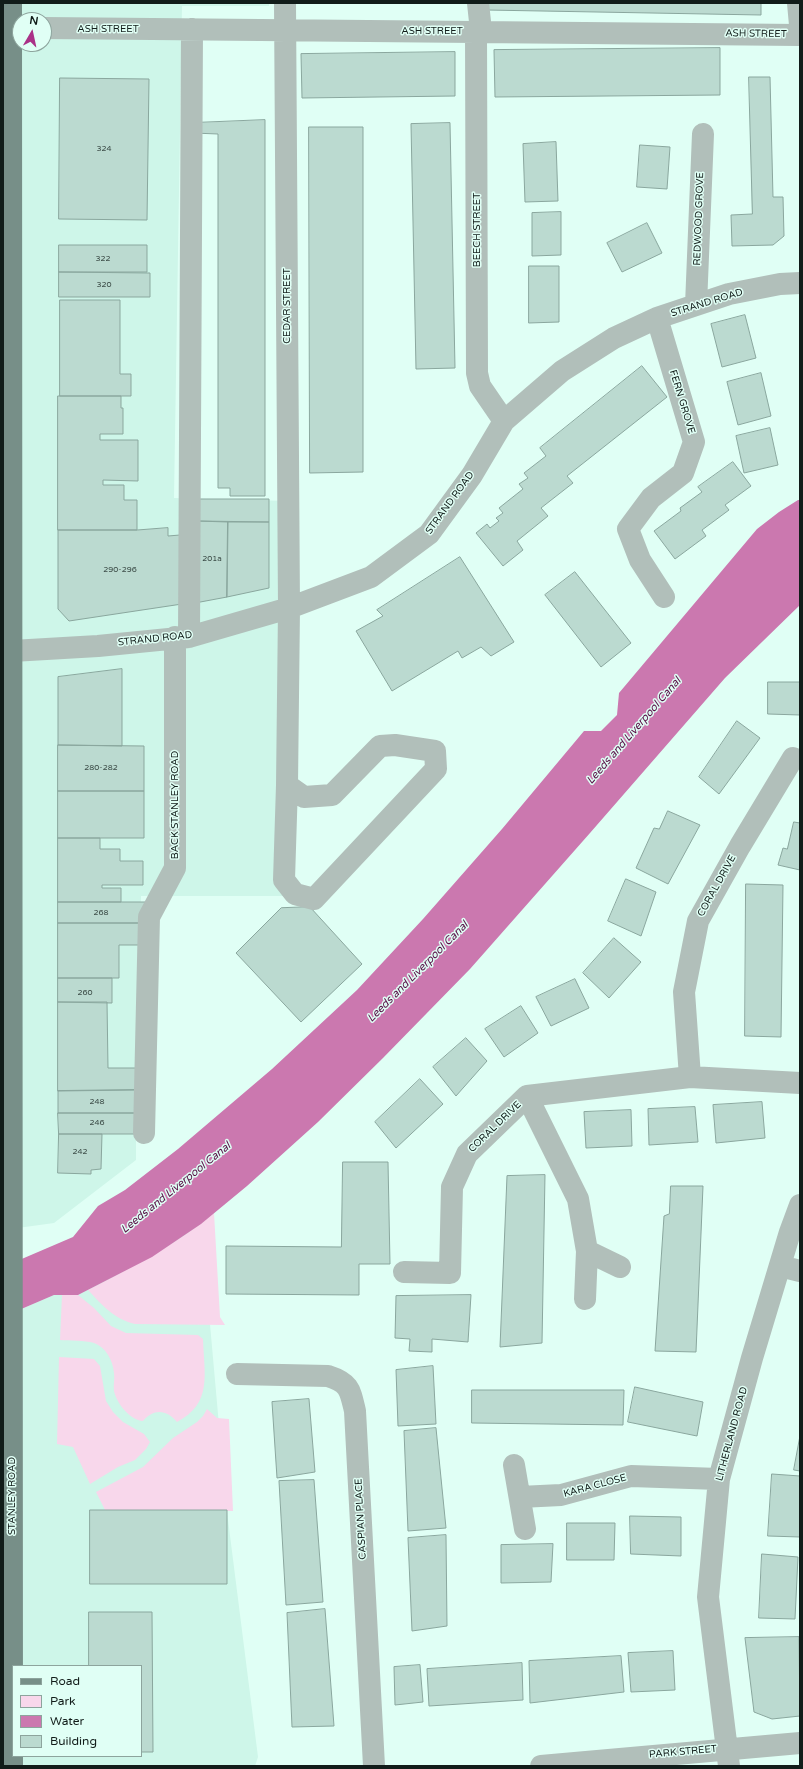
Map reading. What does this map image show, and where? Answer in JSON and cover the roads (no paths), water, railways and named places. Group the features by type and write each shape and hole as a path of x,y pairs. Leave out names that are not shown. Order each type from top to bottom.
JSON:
{"main road":[{"name":"STANLEY ROAD","path":"12,1766 8,1623 12,1416 12,651 10,224 8,172 15,52"}],"street":[{"name":"CEDAR STREET","path":"285,3 289,608 287,785 284,880 295,894 314,898 436,770 435,751 395,745 380,746 332,795 304,797 287,785"},
{"name":"BEECH STREET","path":"478,3 477,374 480,386 504,421"},
{"path":"798,3 800,25"},
{"name":"ASH STREET","path":"54,28 800,35"},
{"name":"BACK STANLEY ROAD","path":"144,1133 149,917 175,868 182,637 192,29"},
{"name":"REDWOOD GROVE","path":"696,305 703,134"},
{"name":"STRAND ROAD","path":"12,651 98,646 182,637 289,608 371,577 429,534 472,475 504,421 562,371 614,338 657,318 729,294 780,284 800,283"},
{"name":"FERN GROVE","path":"657,318 694,442 683,473 651,498 628,529 640,560 664,597"},
{"name":"CORAL DRIVE","path":"690,1077 684,992 698,921 744,839 793,758"},
{"name":"CORAL DRIVE","path":"404,1272 450,1273 452,1187 467,1154 527,1096 690,1077 800,1082"},
{"path":"527,1096 578,1199 587,1251 585,1299"},
{"name":"LITHERLAND ROAD","path":"728,1757 708,1597 719,1479 752,1358 790,1268 800,1205"},
{"path":"587,1251 620,1267"},
{"name":"CASPIAN PLACE","path":"237,1374 328,1376 341,1380 350,1391 356,1419 374,1766"},
{"path":"514,1465 525,1529"},
{"name":"KARA CLOSE","path":"520,1497 561,1495 631,1476 719,1479"},
{"name":"PARK STREET","path":"541,1766 728,1757 800,1743"}],"water":[{"name":"Leeds and Liverpool Canal","path":"800,500 800,605 725,678 470,969 318,1122 247,1186 201,1224 152,1257 78,1295 54,1295 12,1313 3,1267 73,1237 98,1206 125,1190 178,1149 272,1069 357,990 423,919 502,829 584,731 601,731 617,715 619,693 757,529"}]}
